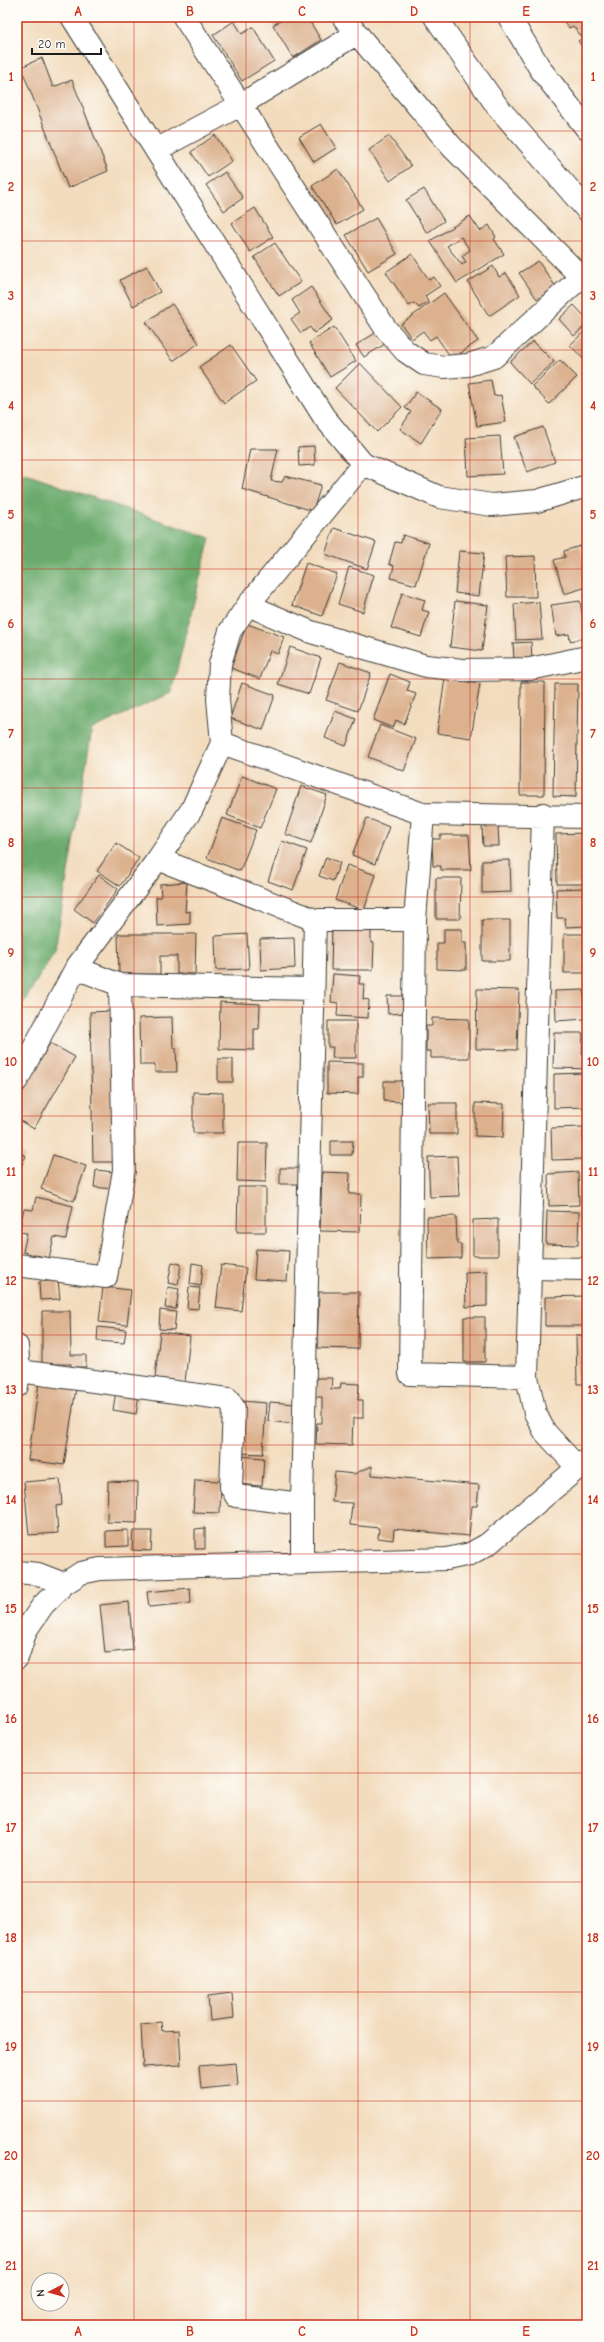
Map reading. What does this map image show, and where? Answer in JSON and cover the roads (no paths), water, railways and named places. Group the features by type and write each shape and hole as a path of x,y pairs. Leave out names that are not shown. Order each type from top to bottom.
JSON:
{"street":[{"path":"72,17 324,417 363,464 439,497 492,506 536,501 587,486"},
{"path":"184,17 242,104 386,329 405,351 424,364 444,367 468,365 494,357 581,277 452,147 343,17"},
{"path":"435,17 497,106 587,210"},
{"path":"509,17 541,70 587,129"},
{"path":"156,150 242,104 356,34"},
{"path":"17,1080 76,968 158,859 192,809 222,743 218,699 220,664 230,631 248,605 363,464"},
{"path":"248,605 311,632 426,666 463,670 530,669 587,657"},
{"path":"222,743 423,814 543,814 587,816"},
{"path":"423,814 415,920 410,1374 527,1377"},
{"path":"17,1658 26,1630 43,1605 64,1584 81,1573 100,1569 447,1559 470,1554 488,1544 582,1464 545,1432 535,1413 527,1377 543,814"},
{"path":"158,859 315,920 415,920"},
{"path":"302,1563 312,989 315,920"},
{"path":"76,968 120,985 312,989"},
{"path":"17,1265 106,1277 124,1170 120,985"},
{"path":"530,1268 587,1269"},
{"path":"17,1346 18,1378 228,1399 234,1408 231,1487 236,1496 302,1504"},
{"path":"17,1572 38,1574 64,1584"}]}
